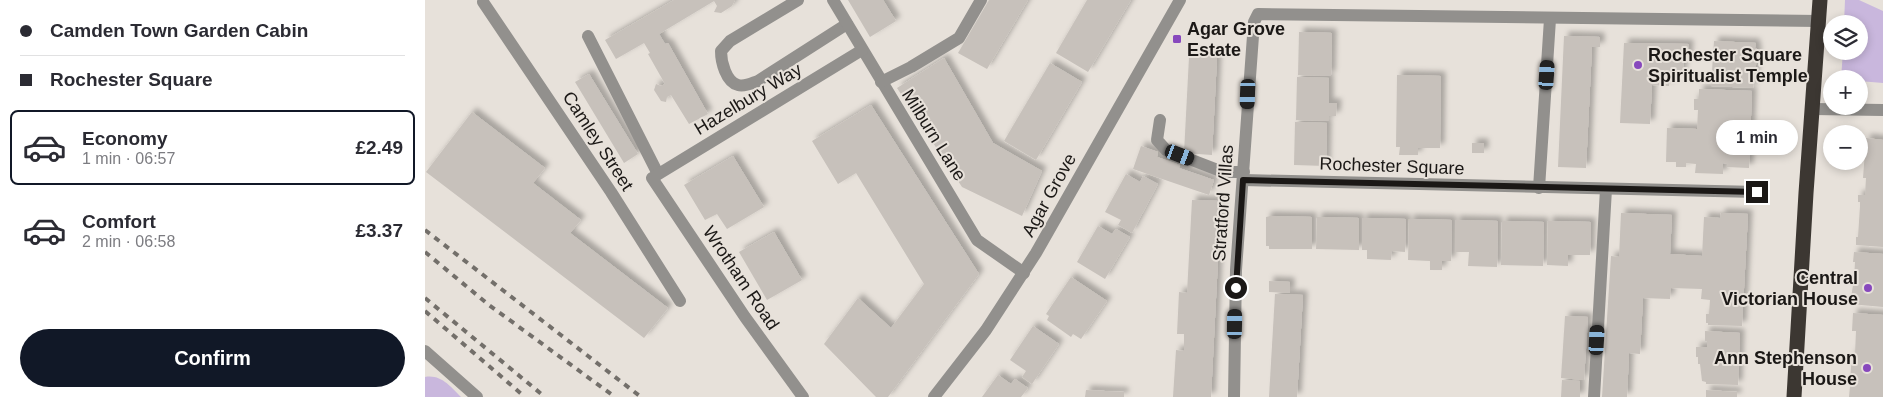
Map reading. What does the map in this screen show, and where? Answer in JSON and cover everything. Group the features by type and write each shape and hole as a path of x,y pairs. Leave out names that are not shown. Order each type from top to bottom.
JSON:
{"highway":[{"path":"1794,397 1820,0"}],"street":[{"path":"798,0 730,41 721,51 721,61 731,80 737,85 745,86 758,80 847,24"},
{"name":"Milburn Lane","path":"833,0 977,240 1024,272"},
{"path":"881,82 911,68 959,38 981,0"},
{"name":"Agar Grove","path":"935,397 986,330 1024,272 1180,0"},
{"name":"Camley Street","path":"483,2 611,192 680,301"},
{"name":"Stratford Villas","path":"1234,397 1236,270 1244,176 1250,58 1254,22 1258,14 1550,19"},
{"path":"1539,188 1550,19 1819,21"},
{"name":"Wrotham Road","path":"588,36 655,176 745,317 803,397"},
{"name":"Hazelbury Way","path":"655,176 862,50"},
{"path":"1813,109 1883,110"},
{"name":"Rochester Square","path":"1160,120 1157,140 1166,150 1223,172 1244,176 1539,188 1757,192"},
{"path":"1593,397 1606,189"},
{"path":"427,356 477,397"}],"shaded area":[{"path":"1845,0 1859,0 1883,11 1883,83 1868,82 1868,70 1842,70 1842,60 1868,60 1868,15 1844,15"},
{"path":"425,377 441,379 461,397 425,397"}],"building":[{"path":"674,0 735,0 732,6 721,13 714,12 717,6 714,1 659,34 665,44 668,43 708,114 689,124 671,95 667,97 666,102 661,101 654,90 656,84 661,86 665,84 644,43 616,59 605,40"},
{"path":"848,0 883,0 896,21 870,37"},
{"path":"989,0 1028,0 987,69 958,53"},
{"path":"1087,0 1131,0 1088,72 1056,53"},
{"path":"1299,32 1332,33 1331,76 1298,75"},
{"path":"1564,36 1600,37 1600,47 1592,47 1586,168 1558,167"},
{"path":"1714,41 1756,43 1753,88 1711,86"},
{"name":"Rochester Square Spiritualist Temple","path":"1624,43 1689,44 1688,61 1684,61 1682,74 1669,74 1669,86 1652,85 1650,124 1620,123"},
{"path":"1189,57 1217,58 1212,155 1184,153"},
{"path":"944,58 993,143 1042,171 1022,216 962,187 897,88"},
{"path":"1050,63 1082,82 1036,160 1004,141"},
{"path":"589,74 638,154 624,163 575,82"},
{"path":"1397,75 1441,76 1440,148 1418,148 1418,155 1399,155 1400,147 1396,147"},
{"path":"1297,77 1329,78 1329,103 1337,103 1336,116 1329,116 1329,121 1296,120"},
{"path":"1699,89 1752,91 1749,168 1727,167 1727,164 1723,163 1723,174 1695,173 1696,164 1686,163 1686,167 1676,167 1676,162 1666,162 1667,128 1697,129 1698,110 1694,110 1694,99 1699,99"},
{"path":"871,105 979,274 888,397 876,397 824,344 858,298 891,328 924,284 856,173 838,184 812,141"},
{"path":"472,112 545,168 533,183 581,220 570,233 668,308 644,338 426,172"},
{"path":"1295,122 1327,123 1326,166 1294,165"},
{"path":"1868,138 1883,140 1883,247 1856,245 1860,206 1858,195 1865,195 1866,178 1863,178 1864,170 1868,170"},
{"path":"1472,143 1484,143 1484,153 1472,153"},
{"path":"1141,146 1158,152 1157,157 1180,165 1179,168 1214,180 1209,195 1133,169"},
{"path":"733,156 764,207 727,229 717,214 705,220 684,185"},
{"path":"1126,174 1140,182 1143,176 1158,184 1132,233 1118,225 1121,220 1105,212"},
{"path":"1192,200 1221,201 1211,397 1173,397 1176,350 1184,351 1184,334 1177,334 1179,292 1187,293"},
{"path":"1621,213 1672,215 1670,254 1702,256 1704,217 1720,218 1721,213 1748,214 1742,326 1708,325 1706,323 1706,314 1709,314 1710,300 1701,299 1702,289 1671,288 1670,299 1643,298 1640,354 1629,353 1627,397 1602,397 1611,256 1619,257"},
{"path":"1266,217 1312,217 1312,249 1269,249 1269,246 1266,246"},
{"path":"1317,217 1359,218 1359,250 1316,249"},
{"path":"1362,218 1406,219 1405,252 1392,251 1391,260 1367,259 1367,250 1362,250"},
{"path":"1409,219 1452,220 1451,261 1442,261 1442,270 1430,270 1430,261 1408,260"},
{"path":"1455,220 1498,221 1497,267 1468,266 1469,252 1455,252"},
{"path":"1502,221 1544,222 1543,266 1501,265"},
{"path":"1548,221 1591,222 1590,255 1568,255 1568,266 1547,265"},
{"path":"1098,226 1112,234 1116,229 1130,237 1105,279 1077,262"},
{"path":"774,232 802,280 767,300 739,252"},
{"path":"1854,252 1883,254 1883,307 1850,304 1854,279"},
{"path":"1071,277 1107,301 1081,339 1073,334 1071,337 1047,320 1049,316 1046,314"},
{"path":"1269,281 1290,282 1290,293 1269,292"},
{"path":"1275,294 1303,295 1297,397 1269,397"},
{"name":"Ann Stephenson House","path":"1853,313 1883,315 1883,397 1849,397 1850,386 1856,386 1856,382 1850,382 1852,353 1855,354 1856,331 1852,331"},
{"path":"1565,316 1588,317 1584,380 1561,378"},
{"path":"1033,326 1059,344 1032,384 1022,377 1026,371 1010,360"},
{"path":"1705,331 1740,333 1738,385 1706,384 1706,382 1702,381 1700,364 1698,364 1698,357 1696,357 1696,347 1707,347"},
{"path":"998,375 1011,384 1015,379 1028,388 1021,397 982,397"},
{"path":"1562,380 1580,381 1580,397 1561,397"},
{"path":"1086,390 1124,392 1124,397 1085,397"},
{"path":"1706,390 1737,392 1737,397 1706,397"}],"railway":[{"path":"425,230 641,397"},
{"path":"425,252 489,305 615,397"},
{"path":"425,298 545,397"},
{"path":"425,311 525,397"}],"place":[{"name":"Agar Grove Estate","path":"1177,39"},
{"name":"Rochester Square Spiritualist Temple","path":"1638,65"},
{"name":"Central Victorian House","path":"1868,288"},
{"name":"Ann Stephenson House","path":"1867,368"}],"route":[{"path":"1236,288 1243,180 1757,192"}]}
